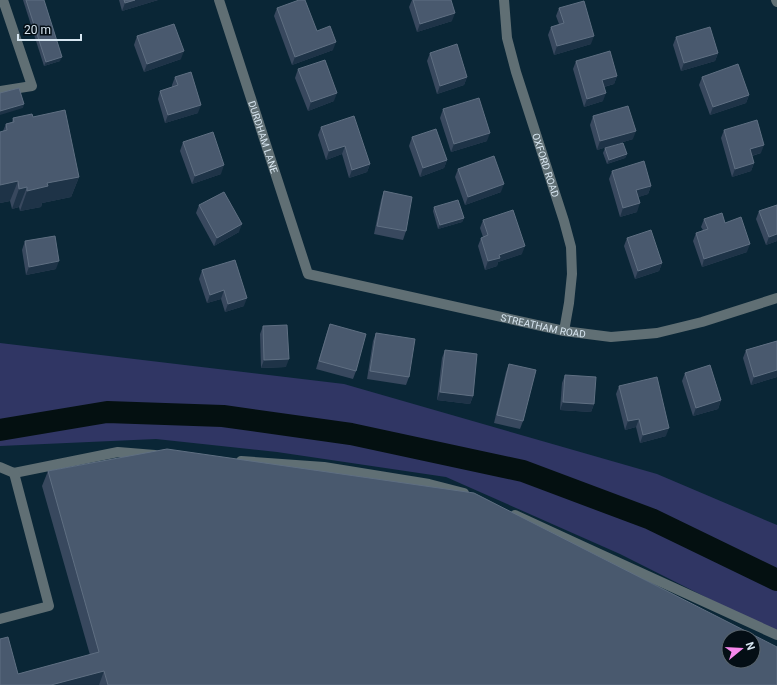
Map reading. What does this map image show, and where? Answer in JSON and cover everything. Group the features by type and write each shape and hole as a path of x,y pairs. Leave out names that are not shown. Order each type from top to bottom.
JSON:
{"street":[{"path":"0,91 32,86 3,0"},
{"name":"DURDHAM LANE","path":"219,0 308,274"},
{"name":"OXFORD ROAD","path":"504,0 508,38 516,72 571,247 572,274 570,304 564,332"},
{"name":"STREATHAM ROAD","path":"308,274 564,332 611,337 657,332 702,322 777,298"},
{"path":"0,467 14,473 118,452 164,455"},
{"path":"232,460 324,467 429,484 472,496"},
{"path":"0,619 49,606 14,473"},
{"path":"508,511 777,635"}],"shaded area":[{"path":"0,343 344,384 657,474 777,525 777,633 620,554 446,477 277,452 156,439 0,446"}],"building":[{"path":"26,0 44,0 62,57 46,62"},
{"path":"124,0 135,0 125,3"},
{"path":"299,0 305,0 317,31 330,26 336,42 295,57 277,8"},
{"path":"413,0 451,0 455,13 420,24"},
{"path":"584,1 594,36 557,46 551,27 564,23 559,8"},
{"path":"174,24 184,51 147,64 137,36"},
{"path":"710,27 718,53 684,63 676,37"},
{"path":"457,44 467,77 440,86 430,53"},
{"path":"610,51 617,76 602,80 606,93 587,99 576,61"},
{"path":"325,60 337,93 311,102 298,69"},
{"path":"738,64 749,95 713,107 702,77"},
{"path":"191,72 201,105 168,115 160,91 178,85 175,77"},
{"path":"19,88 24,104 0,111 0,93"},
{"path":"479,98 490,133 454,144 443,109"},
{"path":"628,106 636,131 600,141 593,116"},
{"path":"65,110 79,177 47,183 48,186 27,191 27,187 19,189 18,181 0,185 0,132 7,130 6,124 14,122 13,118 32,114 33,117"},
{"path":"354,116 370,164 352,170 345,146 329,151 321,127"},
{"path":"757,120 764,145 750,149 754,163 735,169 724,130"},
{"path":"436,129 447,160 423,168 412,137"},
{"path":"213,132 224,165 195,176 183,142"},
{"path":"623,143 627,154 609,160 605,148"},
{"path":"494,156 504,184 468,197 458,169"},
{"path":"644,161 651,186 636,190 640,203 623,208 612,171"},
{"path":"384,191 412,197 406,231 377,226"},
{"path":"224,192 242,224 217,238 199,205"},
{"path":"458,200 464,218 440,225 434,207"},
{"path":"777,205 777,234 769,237 759,211"},
{"path":"513,210 525,246 499,255 500,258 488,261 481,238 488,235 483,220"},
{"path":"722,213 725,223 741,217 750,244 704,259 696,233 708,229 704,219"},
{"path":"651,230 662,263 638,271 627,238"},
{"path":"55,236 59,261 29,267 25,241"},
{"path":"235,260 247,298 228,304 224,290 210,295 202,270"},
{"path":"330,324 366,334 356,371 319,361"},
{"path":"287,325 289,359 264,360 263,326"},
{"path":"376,333 415,339 409,377 370,371"},
{"path":"777,341 777,370 754,377 746,350"},
{"path":"445,350 477,354 473,396 440,392"},
{"path":"509,364 536,370 523,421 497,415"},
{"path":"710,365 721,400 696,408 685,373"},
{"path":"565,375 596,377 594,404 563,402"},
{"path":"657,377 669,428 643,435 639,419 628,421 619,386"},
{"path":"167,449 474,493 742,629 721,629 721,669 761,669 761,639 777,647 777,685 108,685 104,671 51,685 0,685 0,639 8,637 18,674 99,652 48,471"}],"waterway":[{"path":"0,430 107,412 223,416 351,434 523,471 651,519 777,580"}]}
